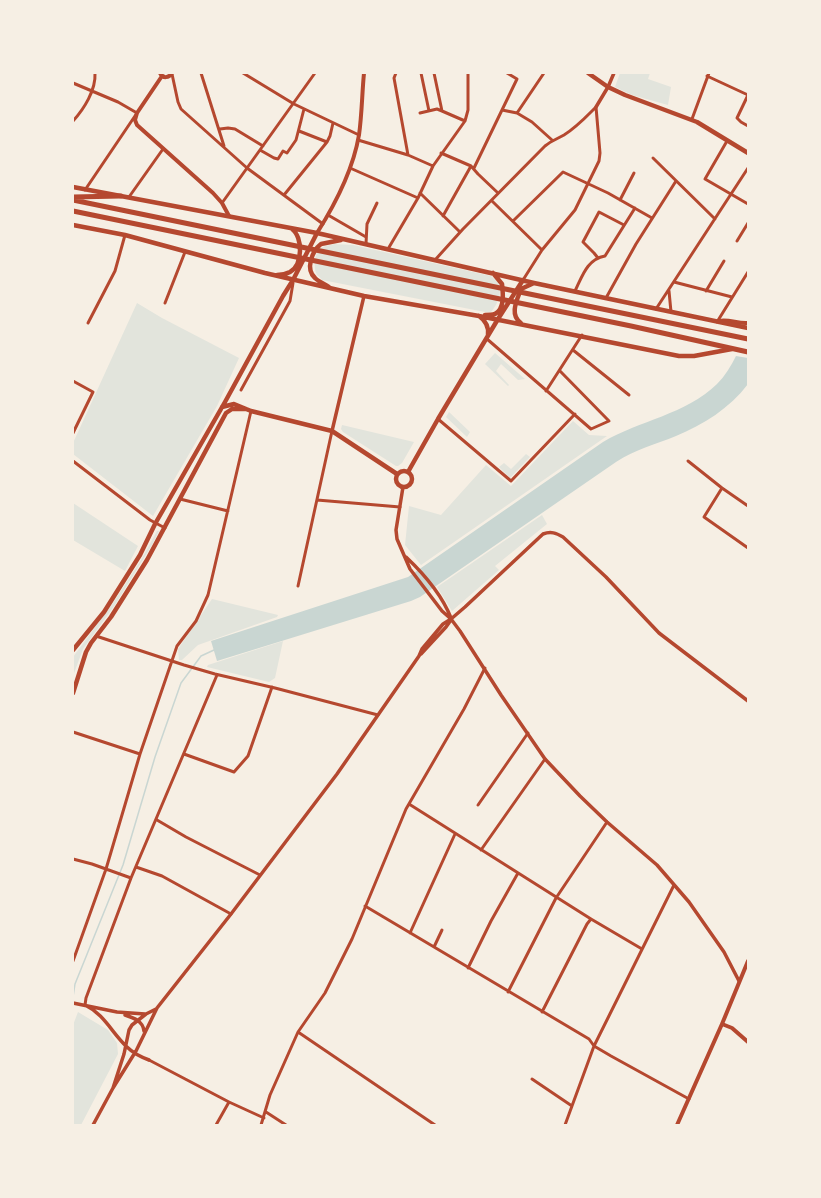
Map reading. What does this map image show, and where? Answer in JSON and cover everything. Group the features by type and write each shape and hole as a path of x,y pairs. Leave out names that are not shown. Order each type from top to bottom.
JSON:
{"highway":[{"path":"73,198 121,196"},
{"path":"73,198 288,245 748,339"},
{"path":"73,211 521,303 748,352"}],"main road":[{"path":"173,73 166,77 161,75 137,113 135,120 137,125 213,193 222,203 229,216"},
{"path":"73,650 108,606 140,555 328,215 350,168 358,140 364,73"},
{"path":"588,73 625,95 692,119 748,153"},
{"path":"73,187 317,233 534,283 748,328"},
{"path":"73,225 124,235 275,276 364,296 498,319 679,356 694,356 734,349"},
{"path":"275,276 290,272 298,260 300,243 296,232 290,228"},
{"path":"332,289 316,279 312,274 312,256 321,244 345,239"},
{"path":"479,316 494,314 499,310 502,302 502,284 492,273"},
{"path":"408,472 438,419 523,280"},
{"path":"523,324 515,316 517,299 521,289 534,283"},
{"path":"479,316 486,322 488,328 487,339"},
{"path":"717,322 731,320 748,323"},
{"path":"222,407 234,404 249,410 332,431 397,474"},
{"path":"73,693 86,652 96,636 112,617 147,560 226,413 232,409 249,410"},
{"path":"402,471 408,472 411,476 411,483 408,486 403,487 396,483 397,474 402,471"},
{"path":"677,1125 748,961"},
{"path":"722,1024 732,1028 748,1042"}],"street":[{"path":"73,121 92,91 95,73"},
{"path":"173,73 178,102 181,108 247,168 323,224"},
{"path":"201,73 220,129 224,147"},
{"path":"243,73 294,104 359,135"},
{"path":"222,203 315,73"},
{"path":"396,73 394,78 408,155"},
{"path":"421,73 429,111"},
{"path":"434,73 442,111"},
{"path":"388,249 418,198 433,166 465,121 468,110 469,73"},
{"path":"443,216 472,167 517,79 507,73"},
{"path":"517,113 544,73"},
{"path":"435,260 498,193 552,140 564,135 581,123 596,107 614,73"},
{"path":"692,119 708,75 748,95 737,118 748,126"},
{"path":"73,83 118,102 137,113 84,190"},
{"path":"523,280 542,250 575,210 599,161 600,153 596,107"},
{"path":"220,129 233,129 262,148 274,158 278,159 283,151 287,154 296,140 304,109"},
{"path":"420,113 437,109 465,121"},
{"path":"502,110 517,113 532,122 552,140"},
{"path":"284,195 327,142 333,123"},
{"path":"299,131 327,142"},
{"path":"358,140 408,155 433,166"},
{"path":"727,141 705,179 748,204"},
{"path":"129,197 163,149"},
{"path":"441,153 472,167 498,193"},
{"path":"653,158 715,219"},
{"path":"350,168 418,198"},
{"path":"656,309 748,168"},
{"path":"512,221 563,172 620,200 652,218"},
{"path":"620,200 634,173"},
{"path":"606,298 652,218 676,180"},
{"path":"420,193 460,232"},
{"path":"492,200 542,250"},
{"path":"366,244 367,224 377,203"},
{"path":"575,291 592,261 605,256 635,208"},
{"path":"598,258 583,242 599,212 624,225"},
{"path":"328,215 366,237"},
{"path":"737,241 748,223"},
{"path":"88,323 115,272 124,235"},
{"path":"165,303 185,252"},
{"path":"706,291 724,261"},
{"path":"717,322 748,272"},
{"path":"241,390 290,301 293,280"},
{"path":"674,282 732,297"},
{"path":"669,291 671,312"},
{"path":"298,586 332,431 364,296"},
{"path":"546,391 582,335"},
{"path":"487,339 591,429 609,421 560,371"},
{"path":"573,350 629,395"},
{"path":"73,381 93,392 73,433"},
{"path":"73,961 106,869 140,754 177,646 196,621 208,595 228,511 249,410"},
{"path":"438,419 511,481 575,414"},
{"path":"73,461 156,524 165,528"},
{"path":"688,461 748,506"},
{"path":"403,487 396,530 397,539 410,569 442,611 451,619"},
{"path":"722,488 704,517 748,548"},
{"path":"180,499 228,511"},
{"path":"317,500 400,507"},
{"path":"93,1125 113,1088 139,1046 157,1008 231,914 336,774 419,656 446,627 451,619 543,534 548,532 555,533 563,537 606,577 659,633 748,701"},
{"path":"404,555 416,566 437,593 446,607 451,619 545,759 606,822 657,865 689,902 724,952 739,981"},
{"path":"96,636 217,675 272,687 378,715"},
{"path":"261,1125 270,1095 298,1032 325,993 352,939 409,804 464,709 485,668"},
{"path":"85,1006 86,998 131,878 157,820 217,675"},
{"path":"184,754 234,772 248,756 272,687"},
{"path":"73,732 140,754"},
{"path":"478,805 528,733"},
{"path":"481,850 545,759"},
{"path":"409,804 556,898 642,949"},
{"path":"157,820 186,838 260,875"},
{"path":"508,992 556,898 606,822"},
{"path":"410,933 455,834"},
{"path":"73,859 131,878"},
{"path":"136,867 162,876 231,914"},
{"path":"468,968 491,921 518,873"},
{"path":"565,1125 594,1046 674,885"},
{"path":"365,906 589,1039 594,1046 689,1098"},
{"path":"542,1012 591,919"},
{"path":"434,948 442,930"},
{"path":"73,1003 117,1012 146,1014"},
{"path":"85,1006 91,1008 108,1023 122,1042 135,1053 229,1102 264,1118"},
{"path":"113,1088 122,1062 129,1030 138,1020 157,1008"},
{"path":"117,1012 138,1020 143,1027 144,1034"},
{"path":"298,1032 435,1125"},
{"path":"122,1042 122,1062"},
{"path":"139,1046 138,1050 140,1053 149,1060"},
{"path":"532,1079 572,1106"},
{"path":"216,1125 229,1102"},
{"path":"266,1112 286,1125"}],"shaded area":[{"path":"620,73 650,73 648,79 671,87 668,105 632,95 615,87"},
{"path":"334,244 353,245 491,276 497,282 499,287 499,299 491,312 485,312 322,280 316,272 315,265 317,253 321,248"},
{"path":"137,303 162,318 239,358 217,406 153,516 73,454 73,443"},
{"path":"495,353 525,379 518,380 501,364 496,371 509,385 508,386 485,364"},
{"path":"736,356 748,358 748,384 733,401 715,415 686,432 638,450 616,462 420,597 217,661 211,641 408,577 603,442 617,434 691,403 723,378"},
{"path":"449,412 470,432 467,437 446,417"},
{"path":"573,421 589,435 607,436 421,565 405,545 409,506 441,515 486,465 511,486"},
{"path":"342,425 414,442 402,463 396,466 343,432 341,429"},
{"path":"526,454 530,457 510,478 499,467 504,463 511,469"},
{"path":"73,503 138,546 125,571 73,540"},
{"path":"542,515 547,524 495,566 499,570 452,611 437,587"},
{"path":"157,531 159,531 152,545 115,605 83,649 73,676 73,657 113,603 141,560"},
{"path":"212,599 278,615 277,617 198,645 182,660 179,660 178,649"},
{"path":"283,641 275,678 269,682 207,667 208,665"},
{"path":"78,1012 108,1030 117,1043 118,1054 81,1125 73,1125 73,1025"}],"waterway":[{"path":"73,997 75,984 123,865 155,757 181,683 201,656 214,650"}]}
